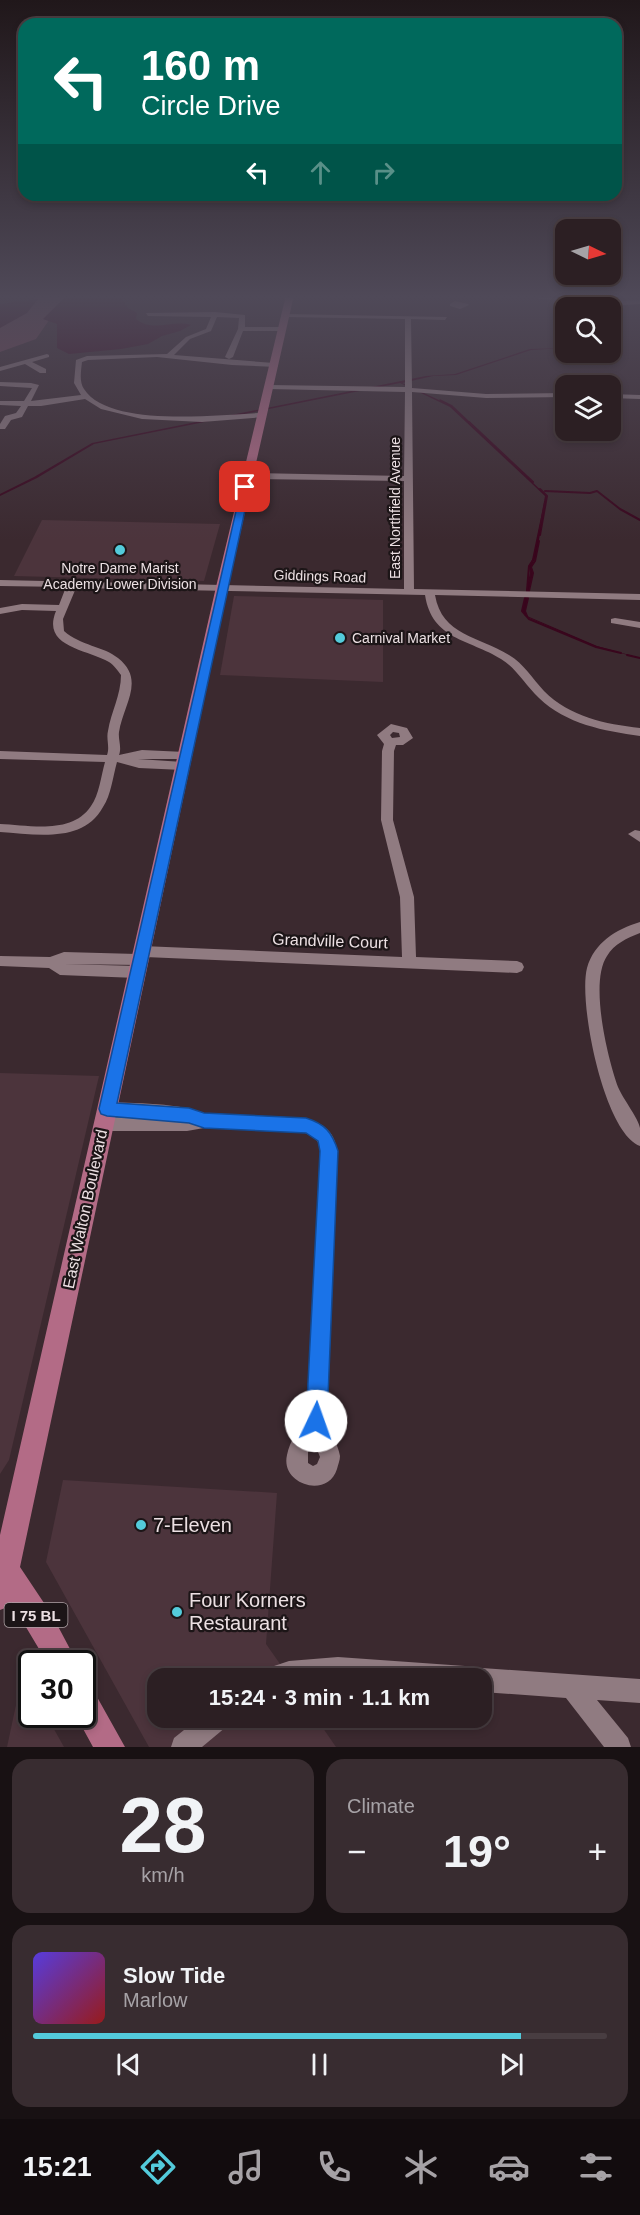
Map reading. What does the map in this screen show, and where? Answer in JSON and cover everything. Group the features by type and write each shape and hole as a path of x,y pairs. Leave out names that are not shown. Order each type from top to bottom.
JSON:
{"main road":[{"name":"East Walton Boulevard","path":"2,1575 222,587 271,377"},
{"name":"I 75 BL","path":"2,1575 42,1625 55,1650"},
{"path":"96,1722 110,1747"}],"street":[{"path":"78,377 78,383 85,396 112,410 151,417 210,419 262,415"},
{"name":"East Northfield Avenue","path":"408,377 409,592"},
{"path":"0,384 35,386 19,415 8,418 2,427"},
{"path":"269,387 408,390 486,396 555,395"},
{"path":"0,403 26,404 85,396"},
{"path":"621,396 640,397"},
{"path":"248,476 408,479"},
{"name":"Giddings Road","path":"0,583 640,597"},
{"path":"0,828 58,830 84,821 97,809 112,759 115,742 113,733 127,687 127,675 114,660 74,644 63,637 57,624 72,585"},
{"path":"429,592 432,613 441,624 507,658 524,672 544,697 558,708 599,725 640,732"},
{"path":"0,611 22,607 62,608"},
{"path":"615,621 640,625"},
{"path":"391,742 388,750 387,820 407,897 409,962"},
{"path":"0,755 127,759 139,764 184,761"},
{"path":"640,927 616,939 601,953 594,967 591,987 607,1083 617,1104 640,1139"},
{"name":"Grandville Court","path":"0,961 52,963 60,969 140,961 409,962 517,967"},
{"path":"105,1117 150,1125 163,1119 187,1124 204,1121 306,1125 319,1131 327,1141 329,1151 316,1421"},
{"path":"492,1681 640,1691"},
{"path":"573,1688 619,1747"},
{"path":"183,1747 205,1728"}],"shaded area":[{"path":"431,377 402,383 452,406 547,496 536,556 531,567 533,573 525,611 527,616 597,646 640,658 596,647 525,616 522,611 530,573 529,566 534,556 545,496 450,407 400,383 94,444 37,478 0,496 92,443"},
{"name":"Notre Dame Marist Academy Lower Division","path":"42,520 220,524 204,581 14,576"},
{"path":"234,596 383,600 383,682 220,675"},
{"path":"0,1073 99,1076 9,1460 0,1474"},
{"path":"63,1480 277,1493 266,1644 283,1668 147,1668 147,1728 323,1728 336,1747 149,1747 46,1562"},
{"path":"18,1696 18,1728 53,1728 64,1747 7,1747"}],"waterway":[{"path":"440,400 452,406 470,423"},
{"path":"469,422 533,482"},
{"path":"540,489 547,496 540,535"},
{"path":"545,491 590,493 597,491 620,509 640,520"},
{"path":"527,591 529,566 533,560 545,503"},
{"path":"529,591 533,573 531,567 535,561 539,541"},
{"path":"525,598 522,611 529,619 596,647 621,653"},
{"path":"527,616 525,611 528,598"},
{"path":"627,655 640,658"}],"place":[{"name":"Notre Dame Marist Academy Lower Division","path":"120,550"},
{"name":"Carnival Market","path":"340,638"},
{"name":"7-Eleven","path":"141,1525"},
{"name":"Four Korners Restaurant","path":"177,1612"}],"route":[{"path":"245,487 107,1109 189,1115 204,1121 306,1125 315,1128 325,1137 329,1151 316,1421"}]}
